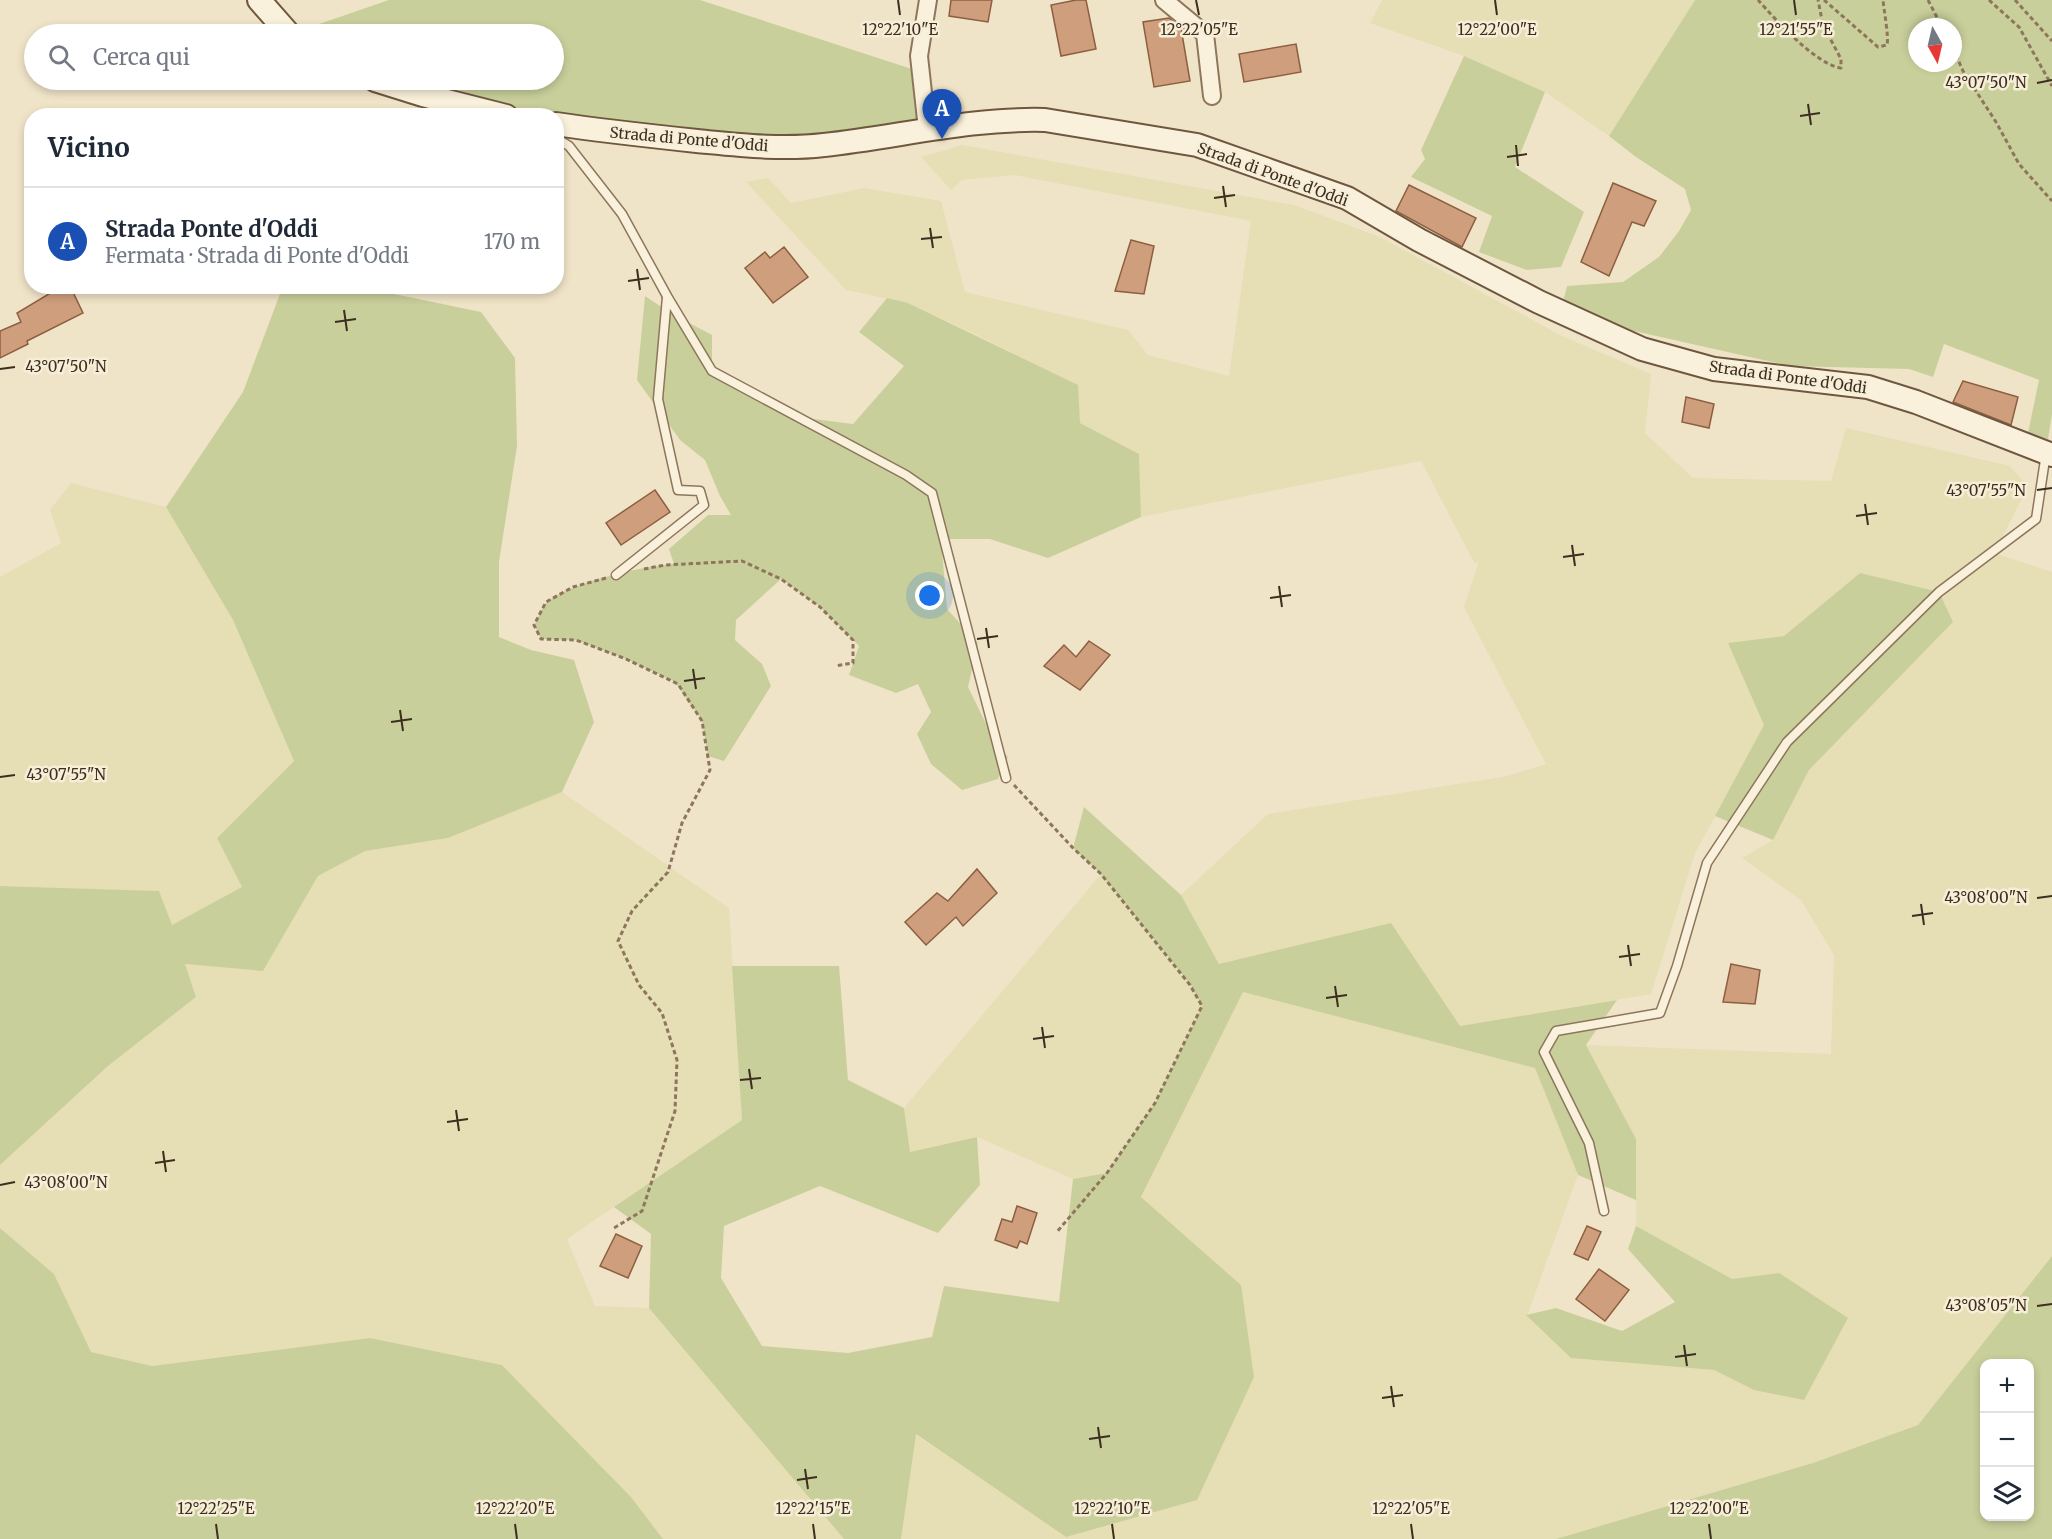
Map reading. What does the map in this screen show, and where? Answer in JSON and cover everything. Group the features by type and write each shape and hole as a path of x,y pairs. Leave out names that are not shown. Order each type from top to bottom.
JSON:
{"street":[{"path":"260,0 280,24"},
{"path":"927,129 919,56 928,0"},
{"path":"1164,0 1205,34 1212,96"},
{"path":"407,90 474,108"},
{"name":"Strada di Ponte d'Oddi","path":"564,125 766,148 823,145 927,129 1020,119 1045,120 1197,145 1347,198 1419,240 1539,302 1642,349 1714,369 1868,387 1916,402 2049,454"}],"lane":[{"path":"564,143 569,146 622,214 667,296 712,370 906,475 932,493 1006,777"},
{"path":"616,575 704,505 700,491 678,490 658,399 667,296"},
{"path":"1604,1210 1589,1143 1544,1052 1556,1031 1660,1013 1677,966 1707,863 1786,742 1939,592 2036,519 2049,454"}],"path":[{"path":"1758,0 1777,21 1814,54 1841,68 1841,59 1823,25 1818,0"},
{"path":"1824,0 1878,47 1883,47 1887,45 1888,40 1883,0"},
{"path":"1928,0 1937,18"},
{"path":"1989,0 2019,27 2052,86"},
{"path":"2015,0 2052,41"},
{"path":"1962,69 1996,122 2019,164 2052,201"},
{"path":"614,1228 642,1211 675,1111 677,1060 662,1013 639,985 618,941 632,911 668,872 682,823 710,770 702,721 678,684 626,659 576,640 541,639 534,625 546,602 573,587 664,565 742,561 781,579 820,607 853,640 853,663 835,666"},
{"path":"1006,777 1072,848 1101,874 1190,984 1202,1006 1155,1103 1107,1173 1056,1233"}],"shaded area":[{"path":"1382,0 1695,0 1609,136 1545,92 1464,56 1370,23"},
{"path":"962,145 1294,205 1380,237 1562,336 1651,374 1645,433 1693,478 1831,481 1846,428 2010,466 2028,487 1994,553 2052,572 2052,1256 1918,1425 1813,1463 1556,1539 901,1539 915,1434 1066,1537 1241,1285 1141,1197 1243,992 1535,1068 1578,1175 1527,1316 1572,1358 1714,1370 1754,1390 1779,1273 1732,1279 1636,1226 1636,1139 1586,1045 1831,1054 1834,955 1801,900 1742,858 1773,840 1809,770 1953,622 1860,573 1784,636 1728,643 1765,725 1695,853 1651,994 1460,1026 1391,923 1219,964 1181,895 1268,814 1508,776 1546,764 1464,607 1479,561 1475,564 1421,461 1141,517 1139,454 1080,423 1077,385 908,303 846,290 746,182 768,178 791,203 864,188 941,201 965,292 1128,330 1148,355 1229,376 1251,221 1015,175 962,180 951,190 921,157"},
{"path":"71,483 166,507 233,620 294,761 217,838 242,887 172,926 159,891 0,886 0,577 61,543 50,510"},
{"path":"562,792 729,908 742,1120 567,1239 595,1306 649,1308 844,1539 663,1539 631,1497 502,1365 370,1338 152,1366 90,1352 54,1274 0,1228 0,1165 108,1066 196,997 185,964 263,971 318,876 365,851 448,838"},
{"path":"1101,874 1190,984 1202,1006 1155,1103 1107,1173 1073,1179 977,1137 910,1152 904,1108"}],"green space":[{"path":"389,0 700,0 921,72 927,129 823,145 564,117 564,108 480,108 412,90 564,90 564,24 319,24"},
{"path":"1695,0 2052,0 2052,414 2048,439 2028,433 2039,380 1944,344 1933,377 1909,369 1790,366 1634,331 1563,302 1567,286 1623,282 1659,257 1679,231 1691,210 1685,189 1609,136"},
{"path":"1464,56 1545,92 1515,167 1584,212 1561,267 1527,270 1479,252 1492,216 1411,177 1425,159 1421,150"},
{"path":"280,294 394,294 481,312 515,358 517,446 499,562 499,637 531,650 574,660 594,722 562,792 448,838 365,851 318,876 263,971 185,964 196,997 108,1066 0,1165 0,886 159,891 172,925 242,887 217,838 294,761 233,620 166,507 243,392"},
{"path":"645,296 672,314 712,335 712,371 798,417 853,424 904,366 859,332 887,298 908,303 1078,385 1080,423 1139,454 1141,517 1048,558 990,539 941,539 947,609 978,643 968,687 995,742 1008,757 998,779 962,790 931,764 917,734 931,712 918,684 896,693 849,675 859,646 820,607 781,579 736,620 735,640 762,664 771,686 724,761 708,756 702,721 675,682 626,659 576,640 541,639 534,625 548,601 590,581 644,568 674,564 669,549 708,515 731,515 720,496 705,460 680,440 637,380"},
{"path":"1860,573 1939,592 1953,622 1809,770 1773,840 1715,816 1764,725 1728,643 1784,636"},
{"path":"1084,807 1181,895 1219,964 1391,923 1460,1026 1617,1000 1586,1045 1636,1139 1636,1200 1578,1175 1535,1068 1243,992 1141,1197 1241,1285 1254,1377 1197,1500 1066,1537 916,1434 901,1539 844,1539 649,1308 651,1234 614,1207 742,1120 732,966 839,966 848,1080 904,1108 910,1152 977,1137 980,1185 938,1233 820,1186 724,1226 721,1278 762,1346 848,1353 932,1337 944,1286 1059,1302 1073,1179 1107,1173 1155,1103 1202,1006 1190,984 1101,874 1073,848"},
{"path":"1636,1226 1732,1279 1779,1273 1848,1318 1804,1400 1754,1390 1714,1370 1571,1358 1526,1315 1556,1308 1622,1331 1675,1302 1628,1249"},
{"path":"0,1228 54,1274 91,1352 152,1366 370,1338 502,1365 631,1497 663,1539 0,1539"},
{"path":"2052,1256 2052,1539 1556,1539 1813,1463 1918,1425"}],"building":[{"path":"951,0 992,0 988,22 949,16"},
{"path":"1086,0 1096,49 1061,56 1051,5"},
{"path":"1169,18 1181,28 1190,81 1154,87 1143,22"},
{"path":"1296,44 1301,72 1244,82 1239,54"},
{"path":"1613,183 1656,201 1644,226 1632,222 1609,276 1581,262"},
{"path":"1409,185 1476,218 1462,247 1396,211"},
{"path":"1131,240 1154,246 1144,294 1115,291"},
{"path":"784,247 808,277 773,303 745,268 765,252 770,258"},
{"path":"49,294 74,294 83,313 27,341 28,344 0,358 0,331 21,322 17,313"},
{"path":"1963,381 2018,397 2011,425 1953,402"},
{"path":"1686,397 1714,404 1709,428 1682,422"},
{"path":"655,490 670,512 621,545 606,523"},
{"path":"1089,641 1110,655 1080,690 1044,666 1064,645 1076,657"},
{"path":"977,869 997,893 963,926 956,917 926,945 905,922 937,893 948,901"},
{"path":"1731,964 1760,970 1755,1004 1723,1002"},
{"path":"1017,1206 1037,1213 1027,1244 1020,1241 1017,1248 995,1240 1002,1219 1012,1222"},
{"path":"1587,1226 1601,1232 1588,1260 1574,1254"},
{"path":"616,1234 642,1246 628,1278 600,1266"},
{"path":"1599,1269 1629,1290 1605,1321 1576,1299"}],"place":[{"name":"Strada Ponte d'Oddi","path":"942,139"}]}
